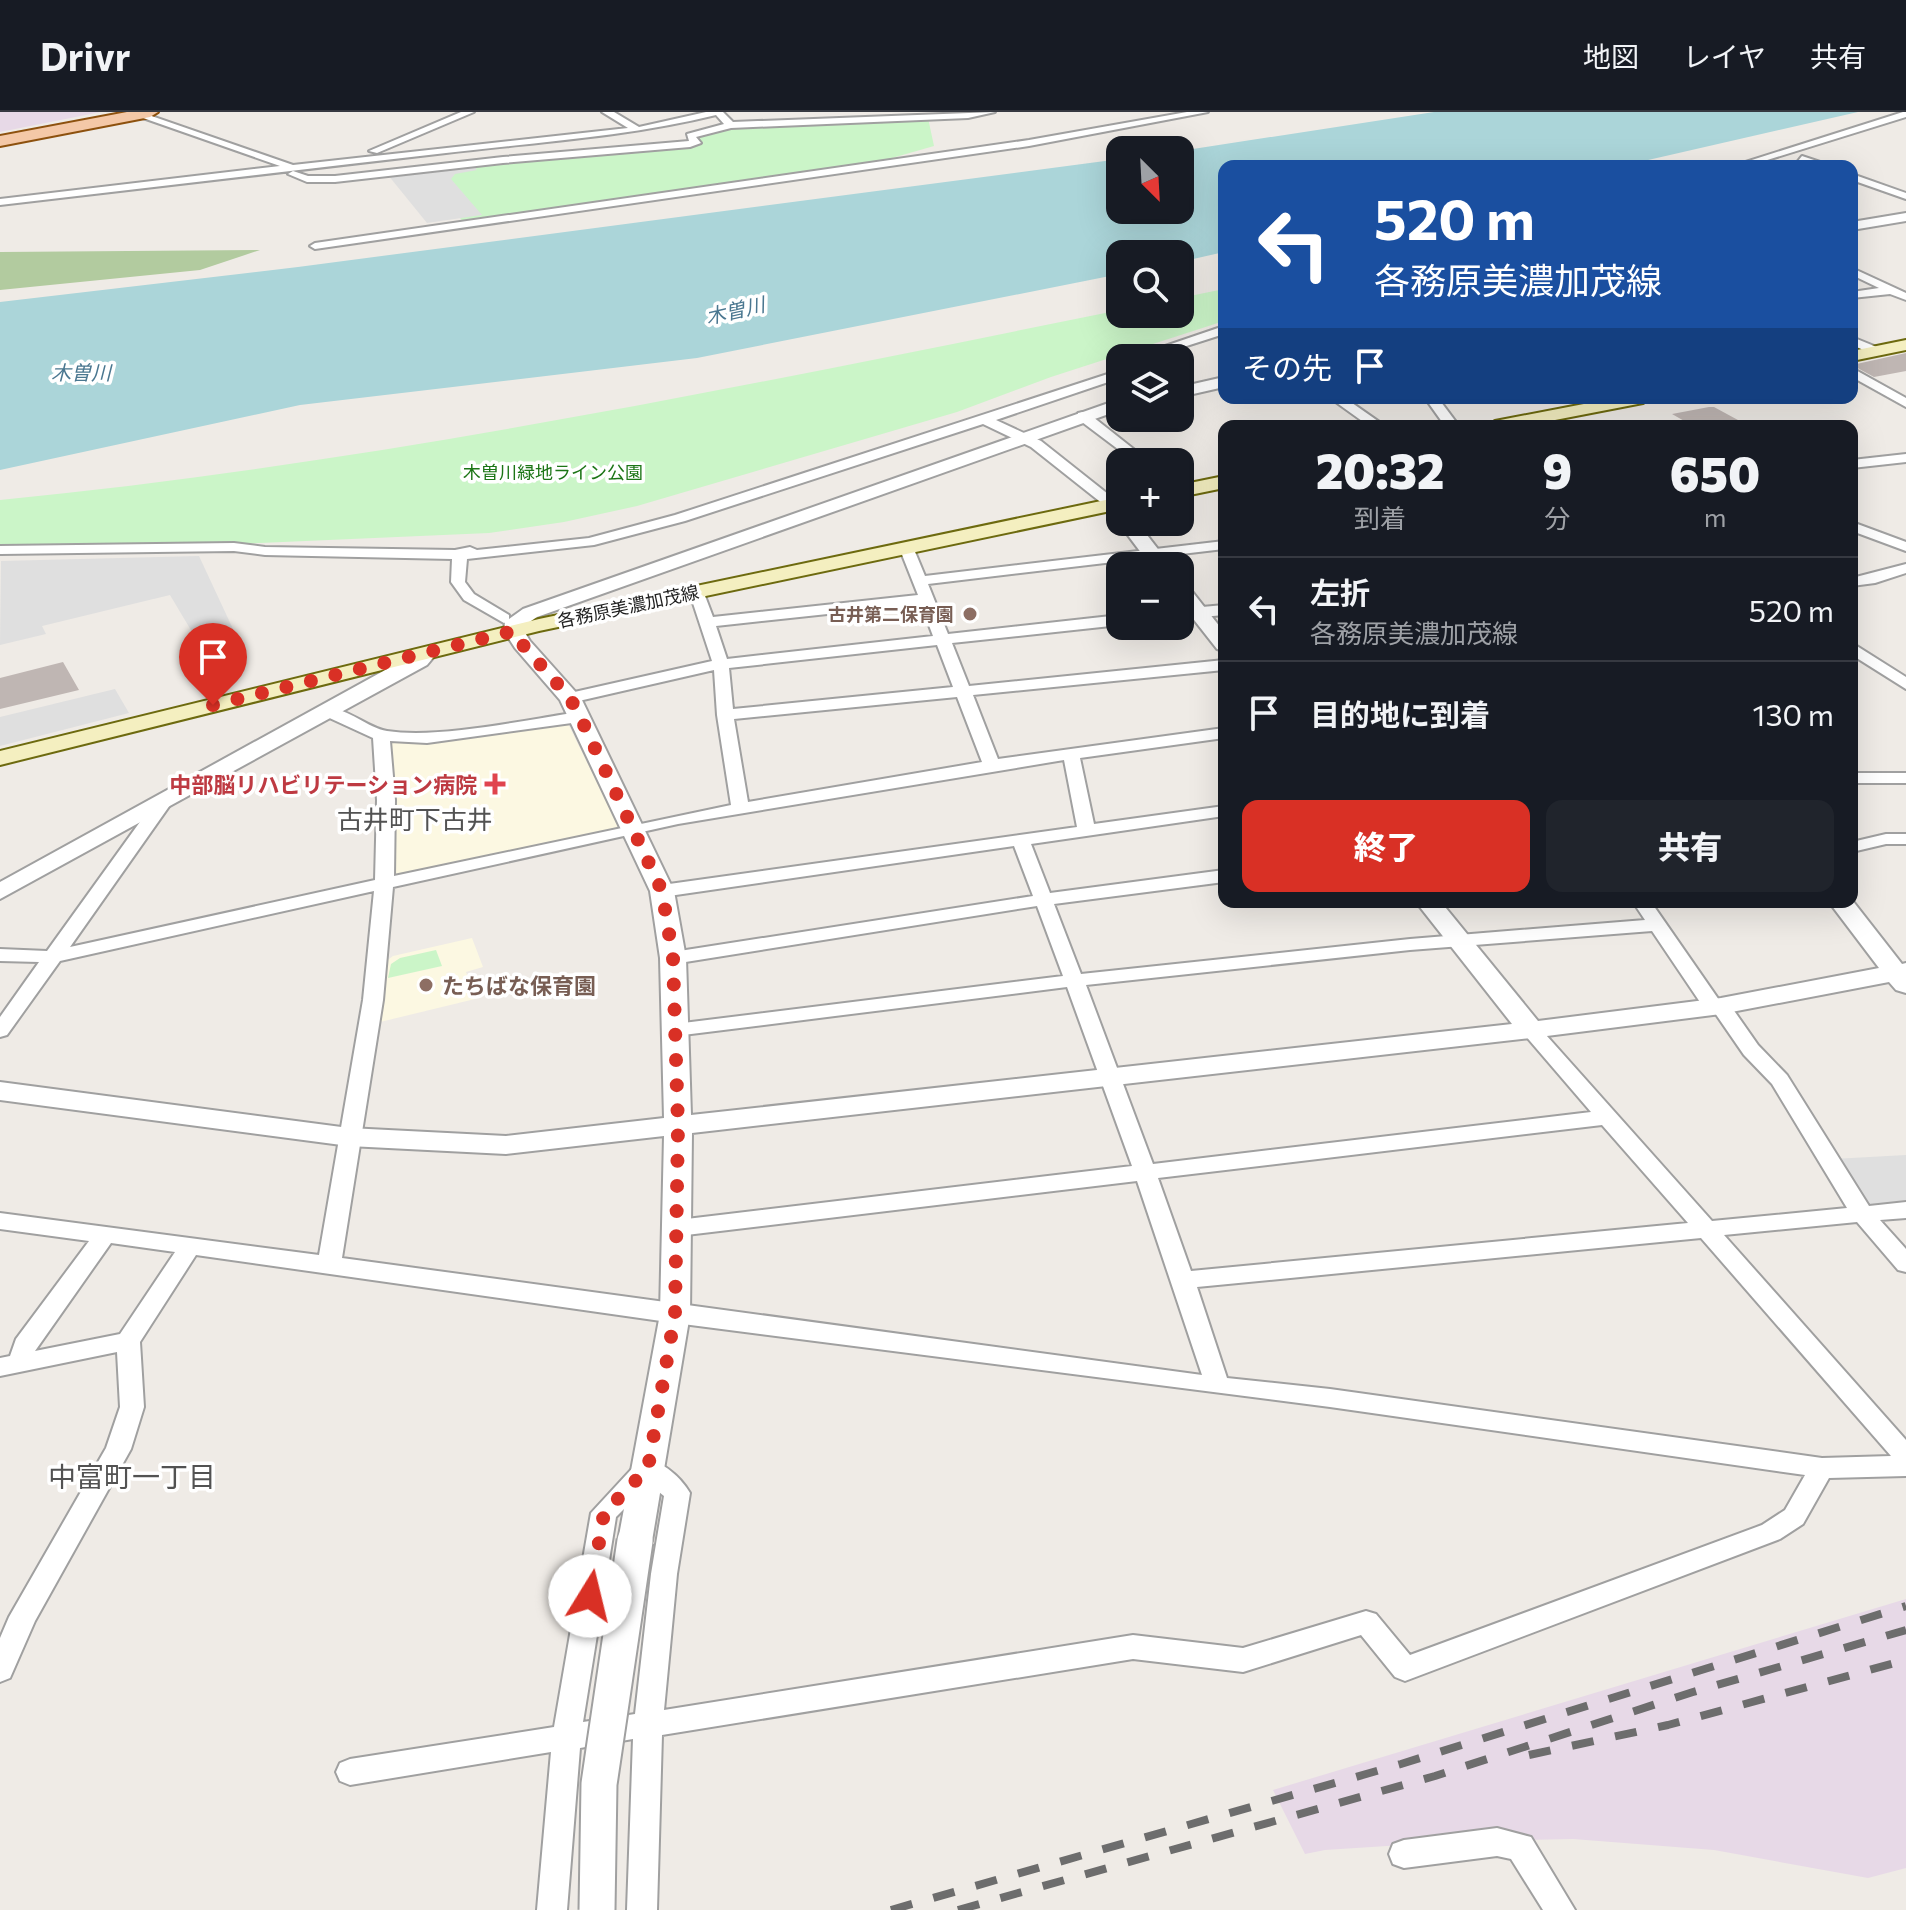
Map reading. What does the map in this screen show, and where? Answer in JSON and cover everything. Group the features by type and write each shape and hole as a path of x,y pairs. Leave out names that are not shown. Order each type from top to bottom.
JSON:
{"main road":[{"path":"0,139 135,113"},
{"path":"1858,355 1906,345"},
{"path":"1525,420 1606,404"},
{"path":"1194,488 1218,483"},
{"name":"各務原美濃加茂線","path":"0,758 427,653 509,624 697,591 1106,509"}],"street":[{"path":"356,161 469,112"},
{"path":"607,112 638,130"},
{"path":"0,202 638,130 718,112 731,125"},
{"path":"135,113 292,169 307,179 335,179 503,160 690,144 696,143 690,136 731,125 827,123 918,115 952,118 990,112"},
{"path":"315,246 1013,145 1203,112"},
{"path":"1757,160 1906,114"},
{"path":"1800,160 1872,132 1906,127"},
{"path":"1858,179 1906,196"},
{"path":"1858,225 1906,217"},
{"path":"1858,273 1900,290 1906,297"},
{"path":"1858,294 1900,290"},
{"path":"1180,344 1218,332"},
{"path":"1194,349 1218,342"},
{"path":"1858,344 1875,351"},
{"path":"0,550 234,547 323,553 460,553 533,550 589,542 680,518 984,419 1062,387 1067,380 1106,367"},
{"path":"1858,375 1906,403"},
{"path":"984,419 1006,415 1106,379"},
{"path":"1194,389 1218,383"},
{"path":"1345,404 1369,420"},
{"path":"509,624 530,613 1106,409"},
{"path":"1083,416 1125,448"},
{"path":"984,419 1036,444 1106,498"},
{"path":"1858,463 1906,458"},
{"path":"1858,528 1906,547"},
{"path":"460,553 571,536 581,530 536,536"},
{"path":"1138,536 1151,552"},
{"path":"1193,552 1218,546"},
{"path":"906,547 992,765"},
{"path":"460,553 458,582 463,591 509,624 575,708 662,891 673,958 678,1126 675,1314 635,1541 599,1784 597,1910"},
{"path":"920,581 1106,565"},
{"path":"1858,581 1906,568"},
{"path":"697,591 721,664 725,715 741,810"},
{"path":"707,622 927,599"},
{"path":"1194,613 1218,611"},
{"path":"1194,618 1218,640"},
{"path":"329,712 381,736 427,738 575,708 721,664 1106,621"},
{"path":"1858,652 1906,684"},
{"path":"0,892 329,712 420,661 427,653"},
{"path":"725,715 1218,666"},
{"path":"0,955 50,957 633,828 992,765 1218,734"},
{"path":"329,1264 368,1027 383,883 388,792 381,736"},
{"path":"1071,755 1087,831"},
{"path":"1858,778 1906,778"},
{"path":"0,1031 161,805"},
{"path":"662,891 1218,812"},
{"path":"1858,846 1886,839 1906,839"},
{"path":"1021,841 1146,1172 1218,1386"},
{"path":"673,958 1043,899 1218,877"},
{"path":"1433,908 1531,1030 1906,1457"},
{"path":"1646,908 1751,1050 1780,1080 1863,1215 1906,1264"},
{"path":"1846,908 1903,977"},
{"path":"675,1030 1074,980 1457,938 1656,925"},
{"path":"0,1091 349,1137 506,1145 1531,1030 1717,1006 1903,977"},
{"path":"678,1228 1608,1117"},
{"path":"1184,1280 1906,1210"},
{"path":"0,1221 107,1233 675,1314 1346,1400 1822,1468 1906,1466"},
{"path":"11,1365 107,1233"},
{"path":"0,1670 23,1617 118,1449 132,1407 128,1341 191,1245"},
{"path":"11,1365 128,1341"},
{"path":"642,1910 648,1723 664,1574 677,1493 648,1468"},
{"path":"552,1910 567,1736 604,1513 648,1468"},
{"path":"350,1772 1133,1647 1243,1660 1366,1622 1405,1669 1771,1532 1794,1517 1822,1468"},
{"path":"1404,1854 1497,1842 1520,1847 1560,1910"}],"shaded area":[{"path":"0,112 101,112 0,132"},
{"path":"473,165 477,170 455,174 451,179 482,215 427,223 388,175"},
{"path":"199,556 233,629 195,637 170,595 42,626 46,634 0,645 1,561"},
{"path":"115,689 129,713 0,746 0,717"},
{"name":"中部脳リハビリテーション病院","path":"559,722 568,724 618,825 615,829 393,878 396,826 390,742"},
{"name":"たちばな保育園","path":"472,938 483,967 466,972 475,999 376,1023 385,962 393,956"},
{"path":"1906,1155 1906,1200 1869,1205 1860,1202 1833,1159"},
{"path":"1906,1599 1906,1868 1868,1878 1714,1850 1573,1839 1464,1841 1305,1854 1273,1790"}],"green space":[{"path":"928,118 934,146 857,168 467,226 417,169 698,144 701,136 731,125"},
{"path":"260,250 200,270 0,290 0,252"},
{"name":"木曽川緑地ライン公園","path":"1218,290 1218,323 1153,344 1106,344 1106,359 957,412 637,506 564,522 489,533 239,544 0,547 0,500 282,465 422,443 842,366 1106,313 1106,328 1194,328 1194,295"},
{"path":"436,950 442,966 388,978 391,964 400,958"}],"water":[{"name":"木曽川","path":"1434,112 1858,112 1648,160 1218,160 1218,253 1194,259 1194,240 1106,240 1106,277 697,358 300,405 0,470 0,302 298,267 1106,161 1106,224 1194,224 1194,149"}],"building":[{"path":"1906,353 1906,371 1874,377 1858,368 1858,364"},
{"path":"1714,407 1738,420 1682,420 1672,414"},
{"path":"63,662 79,690 0,709 0,678"}],"railway":[{"path":"891,1910 1401,1764 1906,1606"},
{"path":"958,1910 1435,1776 1693,1692 1906,1630"},
{"path":"1529,1755 1668,1725 1906,1660"}],"place":[{"name":"古井第二保育園","path":"970,614"},
{"name":"中部脳リハビリテーション病院","path":"495,784"},
{"name":"たちばな保育園","path":"426,985"}],"district":[{"name":"古井町下古井","path":"415,818"},
{"name":"中富町一丁目","path":"132,1476"}],"route":[{"path":"213,705 514,631 570,698 662,891 673,958 678,1126 675,1314 648,1468 604,1513 590,1596"}]}
